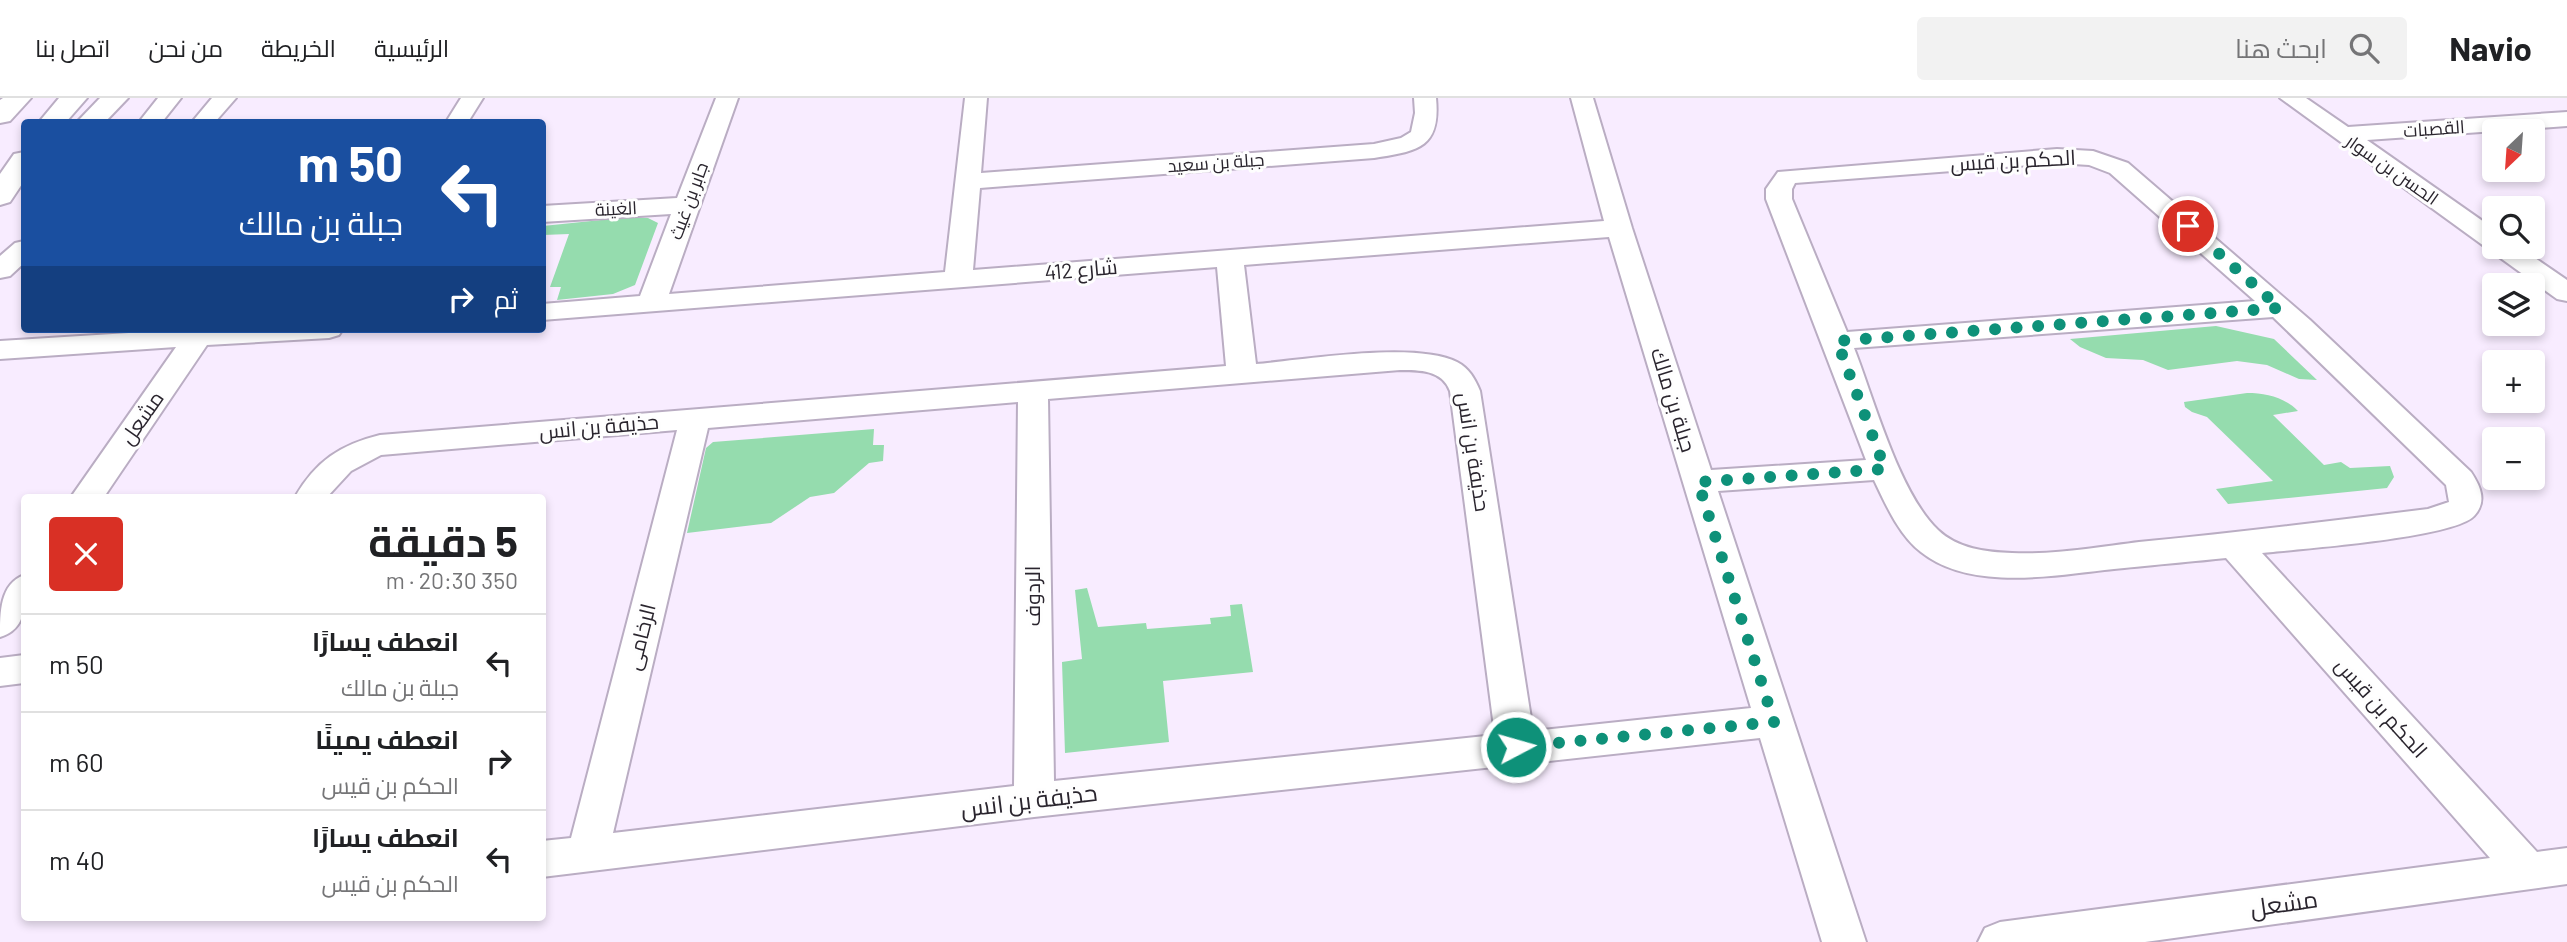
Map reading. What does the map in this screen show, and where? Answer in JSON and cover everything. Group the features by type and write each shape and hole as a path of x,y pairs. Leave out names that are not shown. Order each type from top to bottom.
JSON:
{"main road":[{"path":"0,115 19,98"},
{"path":"55,119 74,98"},
{"path":"93,119 115,98"},
{"path":"0,198 21,165"},
{"path":"0,198 21,181"}],"street":[{"path":"152,119 170,98"},
{"path":"206,119 225,98"},
{"path":"459,119 472,98"},
{"name":"جابر بن غيث","path":"651,304 727,98"},
{"path":"958,280 976,98"},
{"name":"جبلة بن سعيد","path":"968,181 1374,151 1407,146 1423,135 1428,121 1425,98"},
{"name":"جبلة بن مالك","path":"1582,98 1619,228 1844,942"},
{"name":"الحسن بن سوار","path":"2291,98 2482,233"},
{"name":"القصبات","path":"2343,135 2567,119"},
{"name":"الحكم بن قيس","path":"2057,156 2106,162 2133,177 2280,308 2447,466 2467,492 2467,503 2458,514 2446,518 2234,545 2026,566 1995,565 1970,560 1946,551 1926,538 1885,469 1837,341 1779,199 1779,189 1787,177 2057,156"},
{"name":"الغينة","path":"546,214 689,205"},
{"name":"شارع 412","path":"546,312 1619,228"},
{"path":"0,270 21,252"},
{"path":"1230,258 1242,374"},
{"path":"2519,259 2567,293"},
{"path":"1837,341 2280,308"},
{"path":"0,350 281,333"},
{"name":"مشعل","path":"90,494 196,340"},
{"name":"حذيفة بن انس","path":"312,494 316,486 350,456 380,445 1421,361 1447,368 1463,382 1516,747"},
{"name":"الردوف","path":"1033,393 1034,800"},
{"name":"الرخامى","path":"587,854 695,419"},
{"path":"1698,482 1885,469"},
{"name":"الحكم بن قيس","path":"2234,545 2548,869"},
{"path":"0,624 21,592"},
{"path":"0,672 21,669"},
{"name":"حذيفة بن انس","path":"546,859 1034,800 1516,747 1774,722"},
{"name":"مشعل","path":"2000,942 2548,869"}],"green space":[{"path":"630,217 648,218 658,223 635,285 613,294 557,300 561,287 550,287 569,234 546,235 546,226"},
{"path":"2216,326 2274,339 2317,380 2299,379 2267,365 2237,361 2168,370 2143,360 2106,358 2080,347 2070,339"},
{"path":"2247,393 2274,397 2287,402 2298,411 2273,415 2324,465 2341,462 2350,468 2390,466 2394,477 2387,488 2228,504 2216,489 2273,481 2207,417 2192,412 2185,407 2184,402"},
{"path":"874,429 873,445 884,445 883,461 869,463 834,493 810,497 771,523 687,533 706,448 713,442"},
{"path":"1087,588 1098,627 1146,623 1147,629 1211,624 1210,618 1231,616 1230,605 1242,604 1253,672 1163,681 1169,742 1065,753 1062,662 1082,659 1075,590"}],"route":[{"path":"1516,747 1774,722 1698,482 1885,469 1837,341 2280,308 2188,226"}]}
